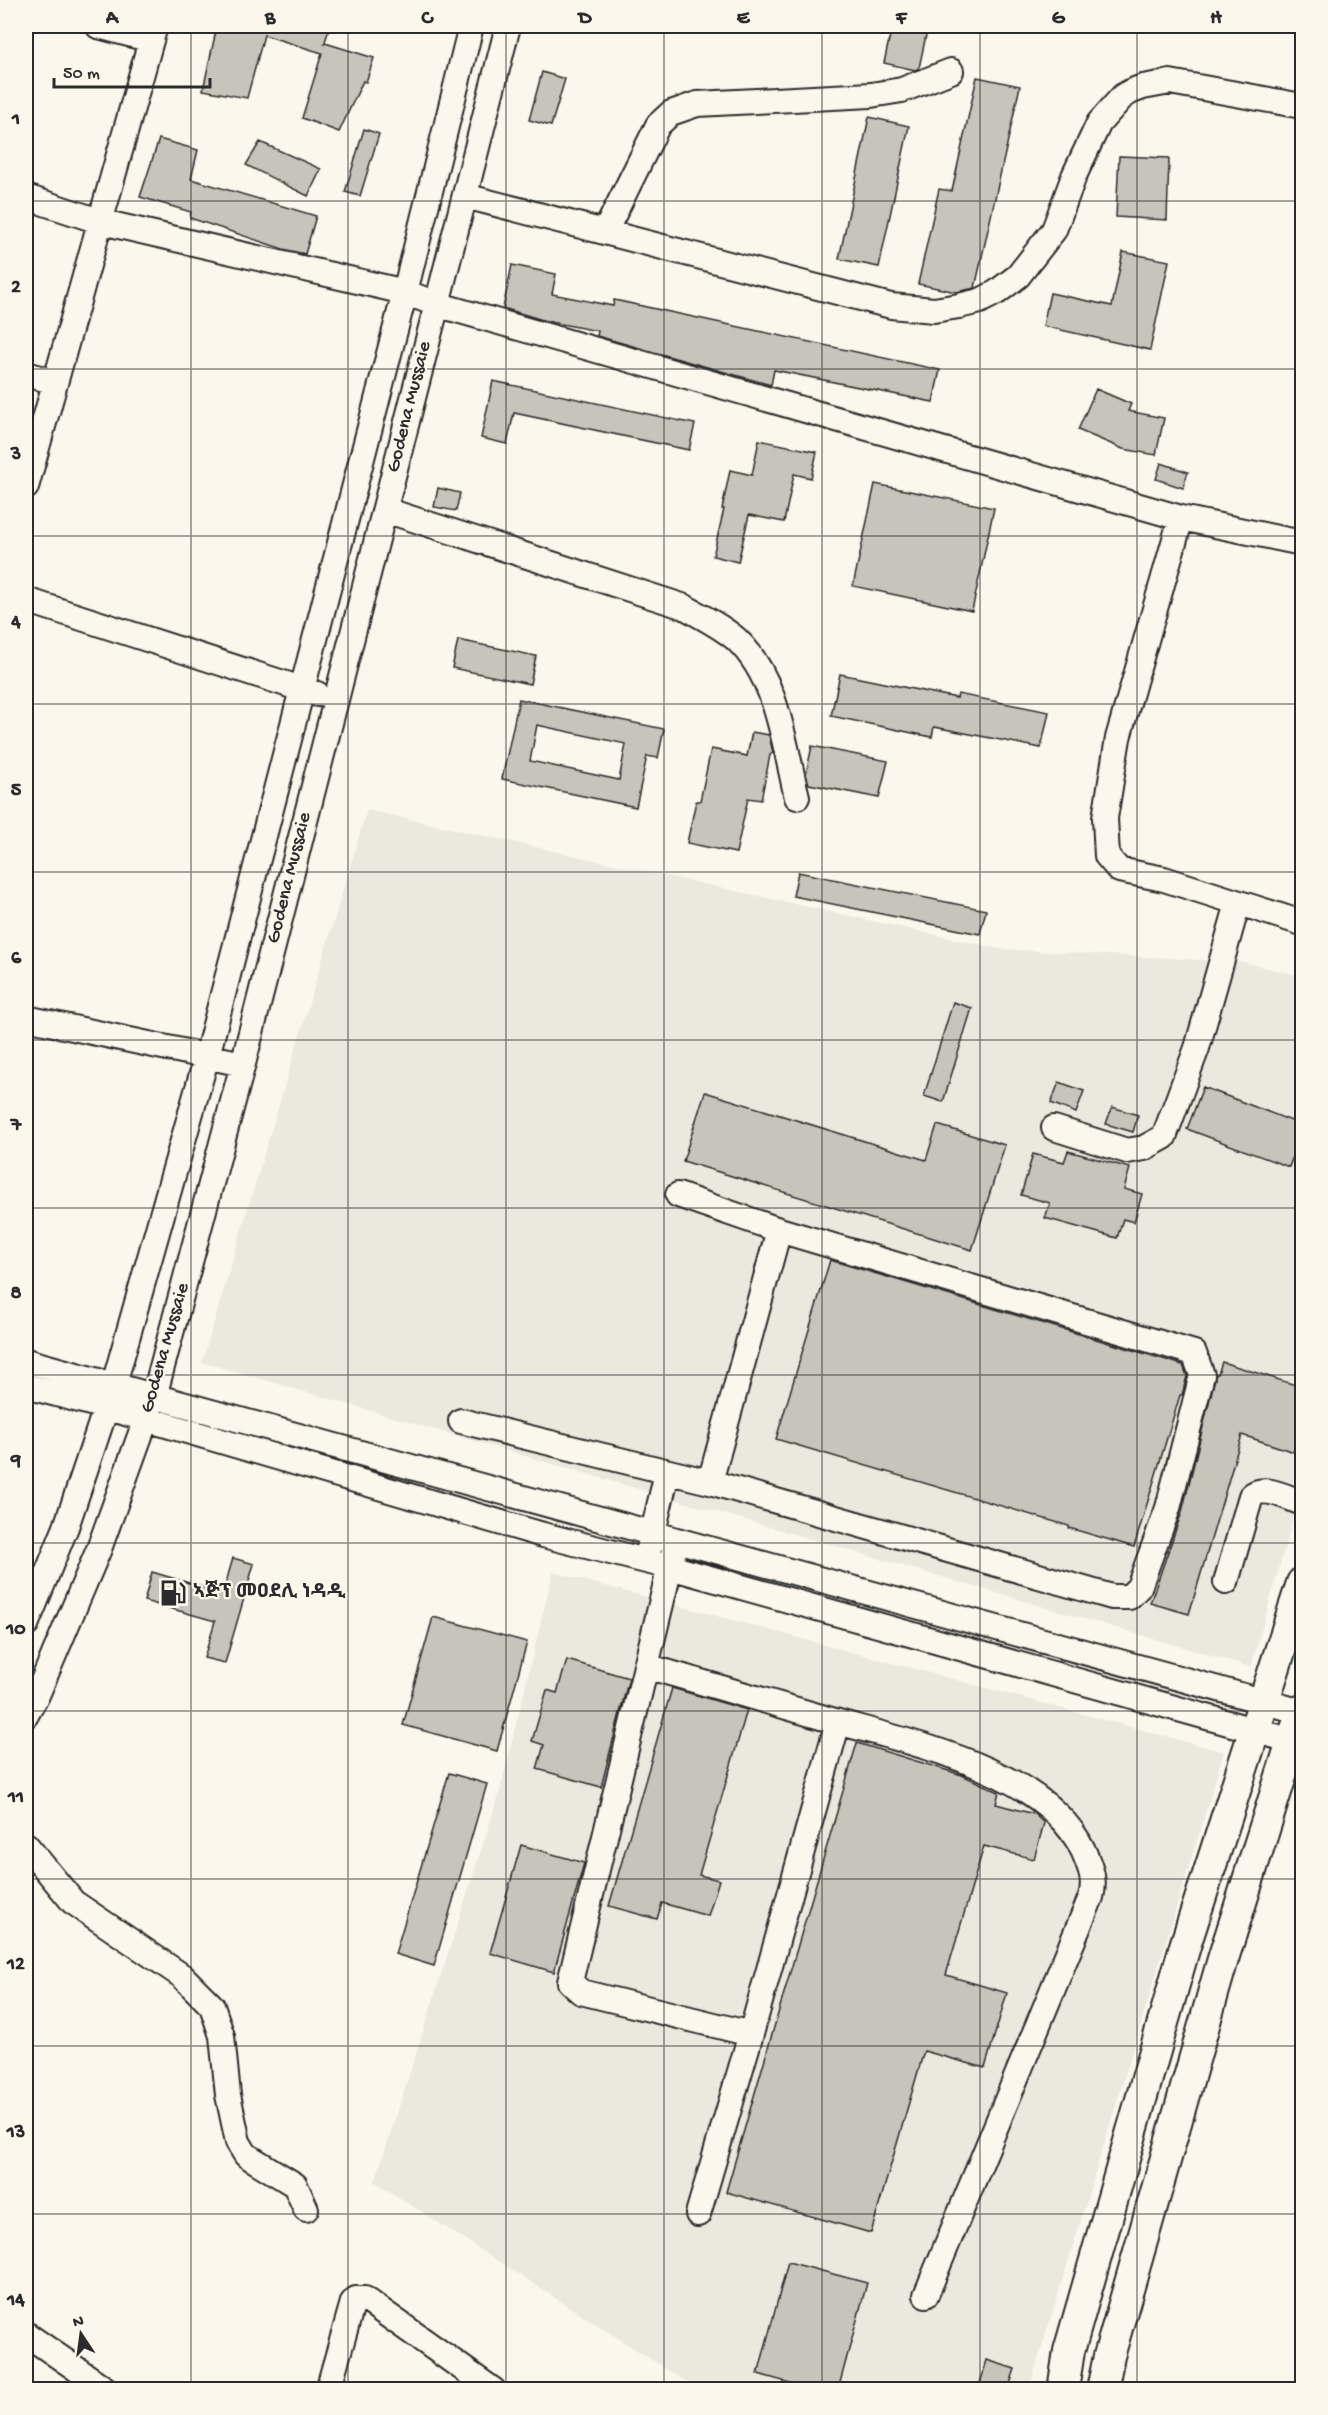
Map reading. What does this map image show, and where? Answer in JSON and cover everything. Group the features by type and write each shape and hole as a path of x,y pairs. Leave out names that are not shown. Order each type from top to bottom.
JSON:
{"main road":[{"path":"1063,2390 1069,2351 1185,1946 1256,1732 1302,1583"},
{"path":"1102,2390 1112,2345 1223,1959 1302,1711"},
{"path":"1185,1946 1223,1959"}],"street":[{"path":"26,488 153,33 98,26"},
{"name":"Godena Mussaie","path":"27,1618 66,1527 114,1384 207,1056 405,292 471,26"},
{"name":"Godena Mussaie","path":"26,1715 37,1695 99,1549 154,1397 243,1064 334,700 385,510 508,26"},
{"path":"605,232 658,125 671,113 697,104 872,95 902,90 951,71"},
{"path":"465,196 891,306 934,310 980,301 997,292 1018,276 1054,230 1074,176 1099,123 1123,96 1143,87 1170,82 1302,106"},
{"path":"26,197 102,222 405,292 436,304 1181,518 1302,543"},
{"path":"26,374 56,382"},
{"path":"385,510 685,607 723,629 737,640 757,665 773,701 797,797"},
{"path":"1181,518 1118,738 1105,818 1107,856 1119,870 1164,879 1302,923"},
{"path":"26,600 334,700"},
{"path":"1054,1128 1127,1150 1144,1148 1164,1137 1197,1048 1238,903"},
{"path":"26,1018 243,1064"},
{"path":"461,1421 710,1482 1112,1598 1129,1597 1139,1587 1168,1508 1202,1375 1194,1353 779,1230 678,1195"},
{"path":"710,1482 779,1230"},
{"path":"26,1361 1265,1703 1302,1711"},
{"path":"26,1386 531,1531 670,1567 1293,1741"},
{"path":"646,1561 667,1473"},
{"path":"1226,1582 1251,1496 1265,1491 1302,1503"},
{"path":"677,1540 570,1982 580,1992 751,2034"},
{"path":"27,1618 66,1626"},
{"path":"646,1666 974,1762 1026,1790 1066,1824 1079,1842 1093,1873 1091,1898 926,2295"},
{"path":"698,2214 838,1722"},
{"path":"26,1845 73,1902 182,1976 212,2006 222,2036 228,2095 238,2142 246,2156 295,2185 306,2209"},
{"path":"328,2390 354,2302 359,2299 365,2299 493,2390"},
{"path":"26,2334 96,2387"}],"shaded area":[{"path":"367,810 1000,949 1242,962 1302,976 1302,1487 1251,1667 202,1362"},
{"path":"553,1572 1224,1752 1029,2389 697,2389 375,2182 500,1791"}],"building":[{"path":"217,26 330,26 324,45 325,43 374,58 366,82 363,81 339,132 302,118 322,53 264,35 247,98 203,90"},
{"path":"892,26 928,26 919,68 915,70 884,63"},
{"path":"542,72 565,79 551,126 529,120"},
{"path":"977,77 1020,86 975,288 956,292 918,284 939,189 952,191"},
{"path":"869,117 909,126 879,267 839,259"},
{"path":"364,129 379,134 360,196 345,192"},
{"path":"159,139 198,150 191,179 316,216 305,254 283,249 190,218 191,212 140,197"},
{"path":"260,142 321,169 308,196 246,165"},
{"path":"1119,156 1169,158 1167,220 1116,217"},
{"path":"1123,252 1169,261 1150,350 1043,326 1050,293 1112,306"},
{"path":"512,265 556,274 552,294 613,306 614,300 940,370 933,402 774,370 771,385 597,336 598,331 546,321 503,308"},
{"path":"493,381 695,424 689,450 514,413 507,444 481,438"},
{"path":"1096,389 1131,404 1128,411 1164,418 1156,455 1123,449 1078,430"},
{"path":"759,440 817,452 811,478 794,474 784,522 749,515 738,562 713,556 730,470 752,475"},
{"path":"1161,463 1188,472 1183,488 1156,479"},
{"path":"875,484 994,508 972,611 853,586"},
{"path":"438,488 460,493 456,511 434,507"},
{"path":"458,640 536,656 530,684 452,668"},
{"path":"840,674 957,698 958,694 1049,712 1041,748 934,727 932,737 831,716"},
{"path":"519,699 664,729 658,758 647,756 636,807 502,779","holes":["537,725 626,744 619,780 530,761"]},
{"path":"752,732 769,735 773,753 770,755 761,800 748,798 736,853 687,843 696,801 700,801 711,749 747,756"},
{"path":"812,746 888,761 879,798 809,784 806,774"},
{"path":"798,872 986,910 980,934 793,896"},
{"path":"953,1002 972,1008 943,1102 924,1096"},
{"path":"1059,1082 1084,1091 1076,1113 1051,1103"},
{"path":"1203,1087 1302,1125 1302,1132 1289,1167 1187,1129"},
{"path":"705,1092 926,1160 937,1125 1005,1145 972,1250 683,1161"},
{"path":"1112,1107 1138,1115 1133,1132 1106,1124"},
{"path":"1068,1151 1130,1168 1124,1189 1142,1194 1134,1222 1123,1219 1117,1238 1045,1218 1050,1203 1021,1195 1033,1154 1064,1162"},
{"path":"830,1260 1183,1365 1187,1376 1182,1395 1180,1395 1134,1547 776,1439"},
{"path":"1222,1362 1302,1387 1302,1424 1294,1452 1242,1435 1189,1614 1150,1603 1182,1512 1216,1374"},
{"path":"233,1558 254,1564 225,1663 204,1658 215,1621 144,1601 152,1572 223,1593"},
{"path":"433,1617 527,1642 497,1751 403,1725"},
{"path":"567,1660 629,1678 601,1787 537,1769 544,1745 532,1741 547,1690 557,1693"},
{"path":"672,1688 747,1710 699,1875 719,1880 708,1916 662,1903 657,1919 609,1906"},
{"path":"857,1743 962,1775 999,1792 996,1804 1034,1814 1044,1823 1034,1859 984,1846 946,1975 1007,1993 985,2068 924,2051 871,2233 726,2192"},
{"path":"449,1773 487,1784 434,1966 395,1954"},
{"path":"521,1845 584,1863 554,1972 490,1953"},
{"path":"788,2262 867,2283 838,2390 815,2390 758,2374"},
{"path":"987,2360 1015,2369 1008,2390 978,2390"}],"place":[{"name":"ኣጅፕ መዐደሊ ነዳዲ","path":"173,1593"}]}
